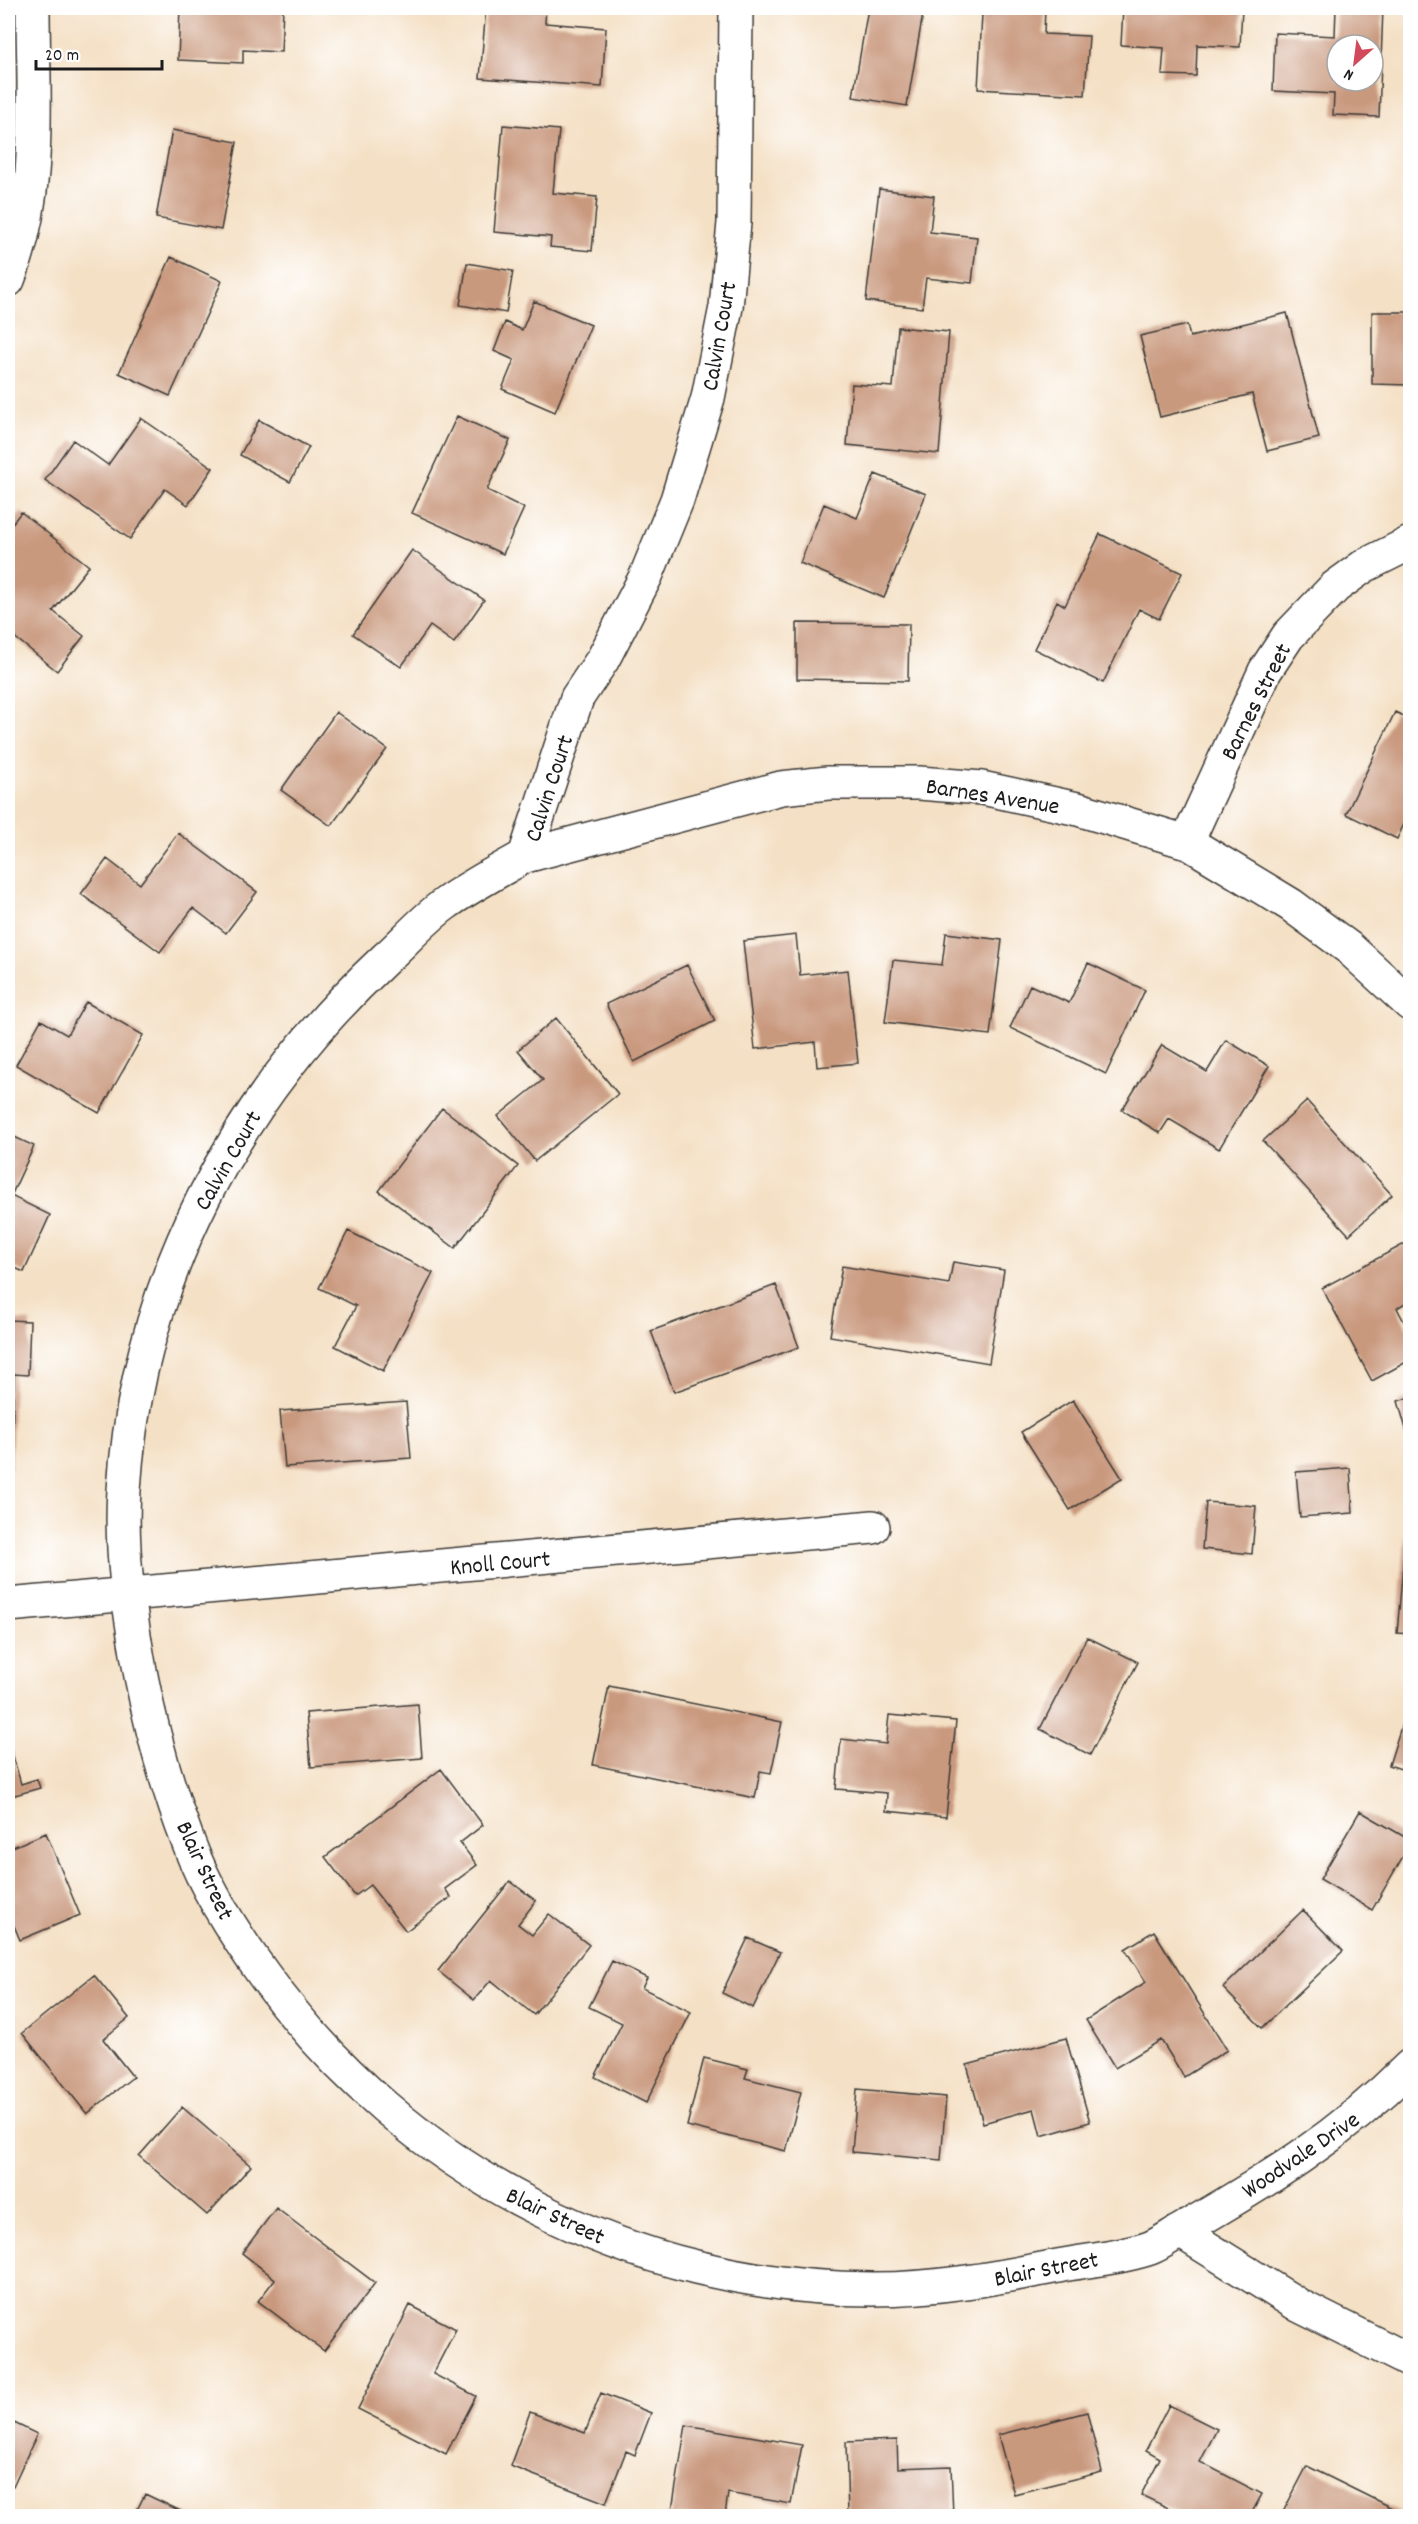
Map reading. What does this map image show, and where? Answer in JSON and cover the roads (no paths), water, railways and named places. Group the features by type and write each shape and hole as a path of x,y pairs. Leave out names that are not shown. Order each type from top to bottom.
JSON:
{"street":[{"path":"8,280 27,219 33,149 33,8"},
{"name":"Calvin Court","path":"127,1596 123,1493 134,1405 154,1317 172,1265 212,1177 244,1124 302,1047 359,984 443,905 525,856 578,699 603,659 646,576 677,500 708,398 726,307 734,223 736,8"},
{"name":"Barnes Street","path":"1187,842 1265,671 1287,636 1335,587 1364,566 1410,543"},
{"name":"Barnes Avenue","path":"525,856 781,788 828,783 919,783 982,789 1078,809 1187,842 1291,905 1349,948 1410,1004"},
{"name":"Knoll Court","path":"127,1596 873,1527"},
{"path":"8,1605 127,1596"},
{"name":"Blair Street","path":"127,1596 149,1716 189,1846 246,1950 285,2004 325,2051 404,2124 482,2179 520,2202 592,2235 677,2264 756,2281 828,2289 911,2289 975,2282 1151,2248 1180,2231"},
{"name":"Woodvale Drive","path":"1180,2231 1285,2169 1333,2136 1373,2103 1410,2066"},
{"path":"1180,2231 1300,2306 1410,2361"}]}
